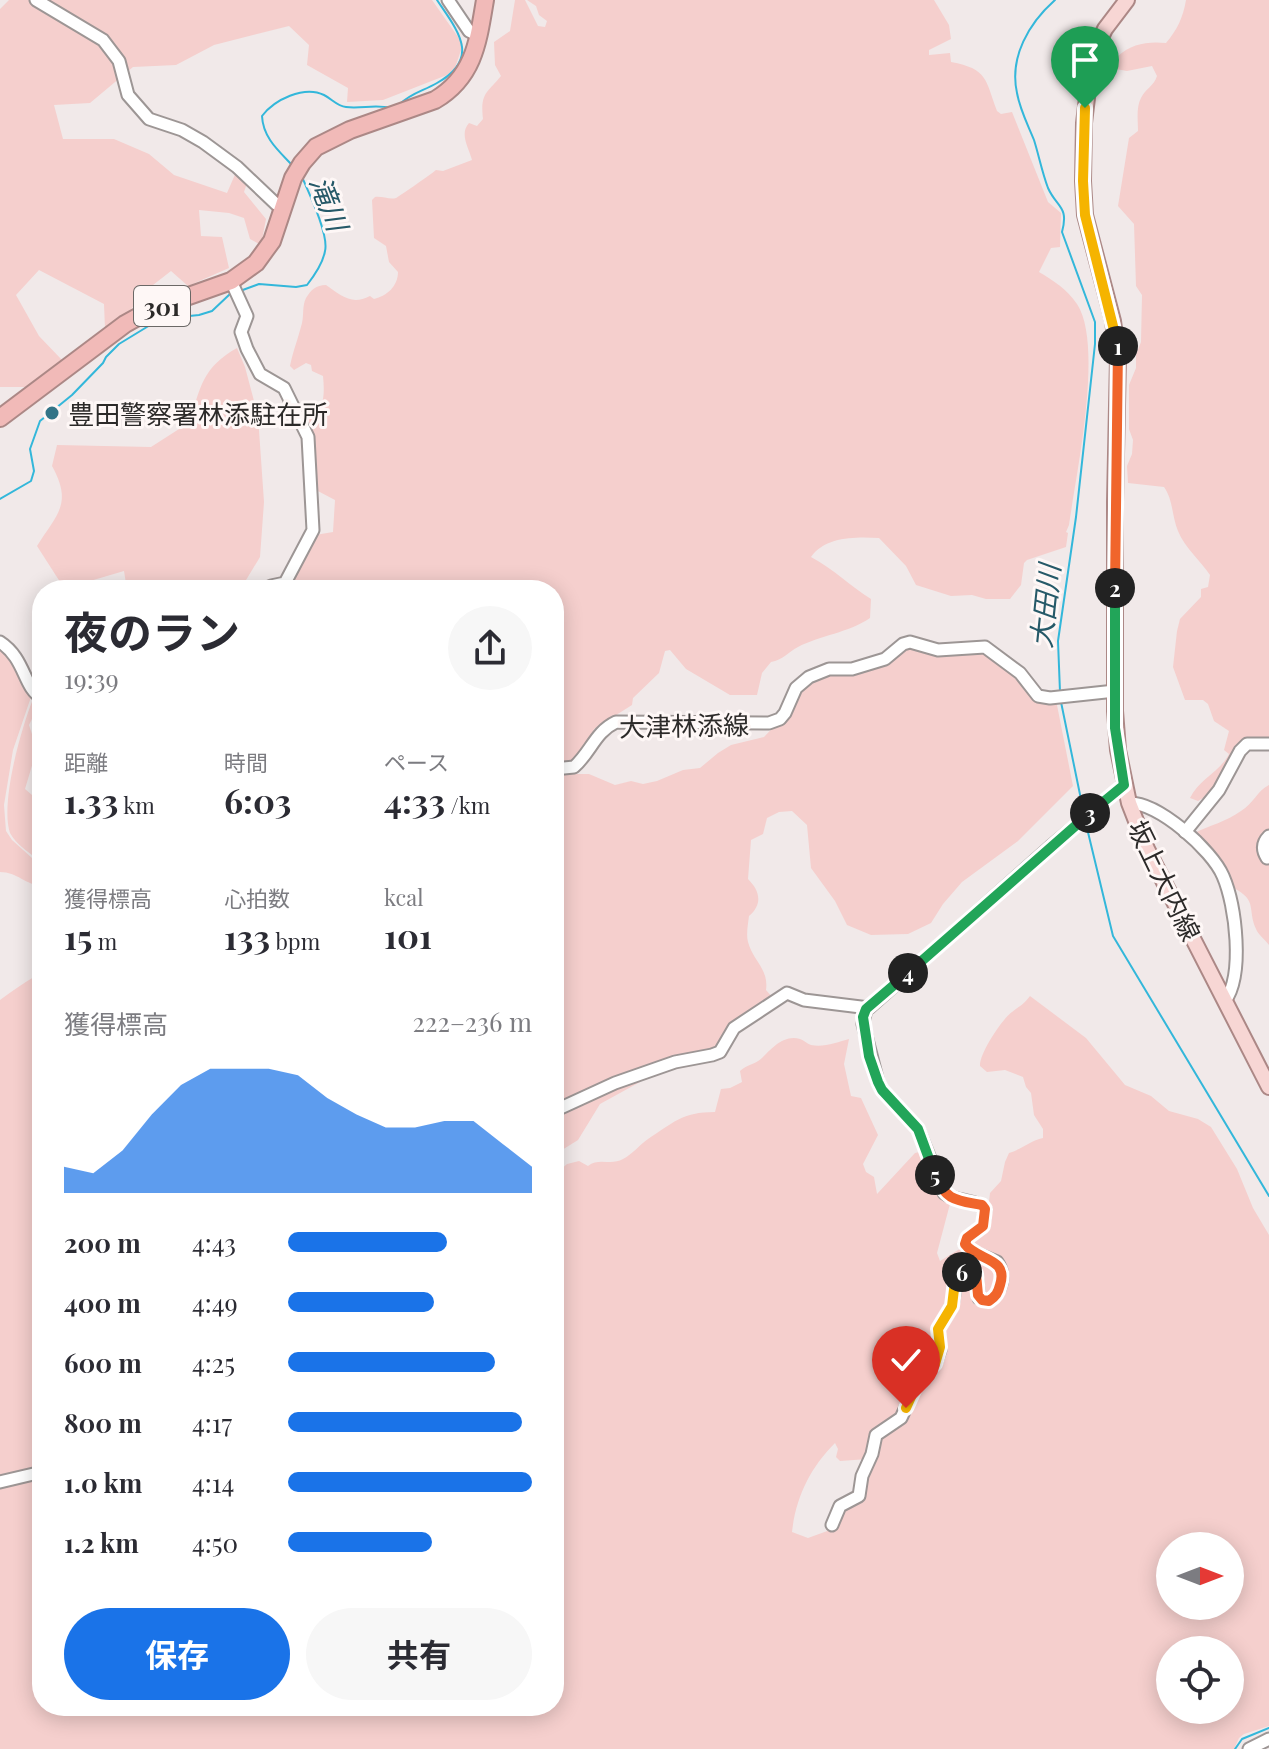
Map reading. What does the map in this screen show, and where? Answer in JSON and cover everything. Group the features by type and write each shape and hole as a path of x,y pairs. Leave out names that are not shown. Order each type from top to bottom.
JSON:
{"highway":[{"name":"301","path":"0,418 125,324 152,309 231,281 263,256 272,241 296,173 309,154 329,138 410,110 448,92 466,73 477,47 485,0"}],"main road":[{"name":"坂上大内線","path":"1127,0 1105,29 1092,56 1083,153 1085,215 1113,321 1118,358 1115,728 1124,785 1147,849 1269,1087"}],"street":[{"path":"36,0 103,40 119,61 128,95 149,119 182,130 203,142 244,173 276,204 284,207"},
{"path":"448,0 469,31 479,36"},
{"path":"231,281 247,316 241,332 247,349 260,374 284,388 308,437 312,536 287,580"},
{"path":"0,642 17,655 32,684"},
{"name":"大津林添線","path":"564,768 574,767 605,727 616,722 774,721 785,713 796,688 809,677 829,669 852,669 885,659 910,642 938,650 985,647 1020,673 1034,693 1050,698 1115,691"},
{"path":"1185,832 1219,790 1240,751 1247,744 1269,744"},
{"path":"832,1525 843,1502 859,1496 862,1476 874,1449 876,1435 901,1418 920,1377 935,1364 940,1347 938,1329 952,1306 957,1277 964,1271 976,1274 979,1298 989,1301 997,1294 1002,1278 997,1262 970,1251 965,1244 967,1238 983,1226 985,1209 982,1205 944,1193 918,1129 882,1090 863,1024 866,1009 1124,785"},
{"path":"1129,803 1140,803 1171,820 1216,864 1223,875 1230,898 1235,964 1233,990 1225,1001"},
{"path":"1269,836 1263,846 1269,857"},
{"path":"564,1106 615,1083 675,1062 720,1052 734,1028 787,993 804,1000 866,1009"},
{"path":"0,1482 32,1474"},
{"path":"1249,1749 1269,1739"}],"shaded area":[{"path":"9,0 432,0 463,44 455,68 447,75 383,100 347,102 348,88 307,65 309,45 289,26 214,45 176,65 133,67 90,103 54,105 63,139 114,139 149,154 174,175 227,193 237,170 248,180 244,192 266,219 261,245 250,239 244,218 199,210 201,236 222,237 229,268 188,286 171,271 144,292 117,328 105,329 104,304 39,270 16,295 39,336 62,360 28,387 0,387 0,9"},
{"path":"515,0 525,0 538,26 545,27 547,21 527,0 934,0 949,25 951,39 929,50 929,55 950,53 951,62 979,72 987,83 997,111 1001,114 1012,112 1048,202 1061,213 1060,247 1051,248 1039,272 1065,290 1077,304 1085,323 1088,349 1086,411 1066,547 1027,560 1021,585 1010,599 951,596 916,585 906,566 879,538 833,541 811,557 871,599 870,618 807,643 771,662 762,673 757,695 730,695 686,669 670,650 665,651 659,673 633,698 632,705 594,729 590,745 568,768 570,774 589,774 615,785 631,781 643,784 683,770 700,768 731,745 764,737 785,715 794,695 810,678 851,670 907,645 979,648 997,658 1032,693 1056,700 1073,786 1018,841 962,882 931,923 908,934 871,935 847,925 835,901 811,868 807,825 792,811 779,812 767,818 763,834 751,840 748,879 755,888 758,902 749,916 747,936 750,949 765,976 766,990 773,998 718,1049 564,1104 564,580 281,580 315,535 333,532 335,500 314,489 308,425 310,417 322,402 323,376 312,371 311,365 306,363 294,370 290,366 306,298 314,288 322,285 352,300 370,296 379,298 394,286 398,272 389,262 386,246 374,238 372,200 375,197 396,198 436,170 443,171 472,160 466,141 466,127 469,123 477,126 483,119 484,98 501,76 495,65 494,42 510,31"},
{"path":"1186,0 1269,0 1269,740 1247,741 1213,792 1198,801 1190,798 1194,791 1229,754 1224,750 1229,731 1214,721 1208,704 1203,700 1185,700 1173,667 1180,619 1201,597 1201,589 1208,587 1210,575 1181,537 1164,487 1128,483 1127,466 1133,440 1129,429 1129,385 1141,342 1142,295 1136,286 1134,224 1118,206 1129,138 1138,131 1139,102 1157,76 1152,66 1127,71 1116,69 1118,56 1140,44 1166,43 1179,23"},
{"path":"237,348 258,416 264,502 260,557 246,580 125,580 124,571 93,580 59,580 37,546 56,517 62,500 52,466 57,445 151,447 190,422 204,379 226,355"},
{"path":"0,646 13,655 32,694 13,750 4,805 6,831 32,858 32,883 0,872"},
{"path":"32,702 29,725 32,766 25,789 32,795 32,855 10,833 8,820 13,766"},
{"path":"1269,785 1269,836 1261,855 1269,864 1269,945 1256,929 1249,901 1234,888 1228,874 1194,833 1236,815"},
{"path":"32,979 32,1473 0,1481 0,1000"},
{"path":"1030,996 1086,1038 1125,1085 1151,1096 1169,1111 1198,1119 1211,1127 1237,1169 1253,1208 1269,1235 1269,1726 1244,1734 1234,1749 0,1749 0,1484 32,1476 32,1716 564,1716 564,1167 579,1161 588,1166 596,1162 619,1161 678,1120 694,1114 715,1112 721,1089 742,1082 740,1071 760,1060 778,1043 794,1038 816,1046 849,1039 844,1064 851,1096 861,1098 878,1135 863,1164 866,1172 874,1177 877,1194 915,1153 924,1151 939,1191 951,1200 937,1253 940,1261 963,1247 995,1264 999,1278 991,1299 985,1299 980,1294 977,1273 962,1269 957,1274 952,1300 934,1332 939,1349 934,1361 919,1376 899,1418 875,1432 868,1459 840,1461 836,1457 838,1449 835,1443 818,1463 801,1495 792,1532 808,1538 830,1530 841,1506 864,1492 877,1435 902,1418 921,1377 936,1364 942,1346 940,1329 954,1305 959,1277 966,1272 973,1276 976,1297 983,1303 991,1303 1004,1284 1003,1269 998,1263 972,1249 969,1242 986,1227 990,1193 1001,1181 1009,1153 1043,1138 1043,1129 1034,1115 1031,1093 1023,1077 1005,1070 987,1072 980,1066 987,1045 1008,1016"},
{"path":"640,1077 640,1082 600,1104 578,1140 564,1149 564,1110"}],"waterway":[{"name":"滝川","path":"400,104 437,83 459,64 462,54 458,33 437,0"},
{"name":"大田川","path":"1055,0 1029,30 1019,54 1015,80 1020,105 1048,188 1063,212 1062,232 1095,322 1076,517 1058,641 1060,692"},
{"name":"滝川","path":"293,166 273,144 263,124 262,116 282,100 299,93 316,92 343,106 390,108"},
{"name":"滝川","path":"240,291 259,284 307,285 318,269 325,251 324,235 302,177"},
{"name":"滝川","path":"0,499 31,481 34,471 30,449 40,421 72,395 119,344 160,319 212,311 230,294"},
{"name":"大田川","path":"1061,702 1084,814"},
{"name":"大田川","path":"1086,824 1113,936 1269,1196"},
{"name":"大田川","path":"1235,1749 1242,1739 1269,1728"}],"place":[{"name":"豊田警察署林添駐在所","path":"52,413"}],"route":[{"path":"906,1408 920,1377 935,1364 940,1347 938,1329 952,1306 957,1277 964,1271 976,1274 979,1298 989,1301 997,1294 1002,1273 997,1262 970,1251 965,1244 967,1238 983,1226 985,1209 982,1205 949,1197 939,1186 918,1129 878,1082 869,1056 863,1017 866,1009 1124,785 1115,728 1118,358 1113,321 1085,215 1085,108"}]}
